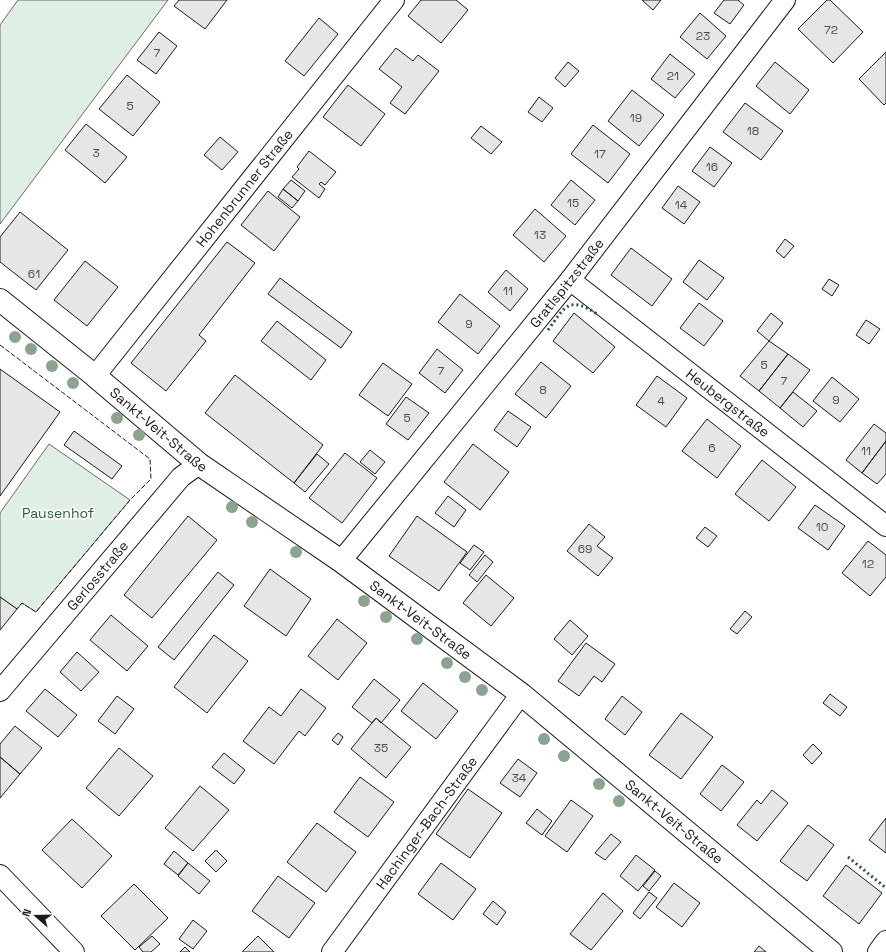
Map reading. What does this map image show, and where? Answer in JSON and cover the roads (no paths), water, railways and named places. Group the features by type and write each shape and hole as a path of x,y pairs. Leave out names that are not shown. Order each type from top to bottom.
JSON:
{"street":[{"name":"Hohenbrunner Straße","path":"95,376 394,0"},
{"name":"Gratlspitzstraße","path":"341,560 570,280 785,0"},
{"name":"Heubergstraße","path":"570,280 886,526"},
{"name":"Sankt-Veit-Straße","path":"0,300 95,376 199,464 341,560 521,694 831,952"},
{"name":"Gerlosstraße","path":"0,691 182,477 199,464"},
{"name":"Hachinger-Bach-Straße","path":"332,952 521,694"},
{"path":"0,875 74,952"},
{"path":"878,952 886,941"}],"park label":[{"name":"Pausenhof","path":"58,513"}]}
